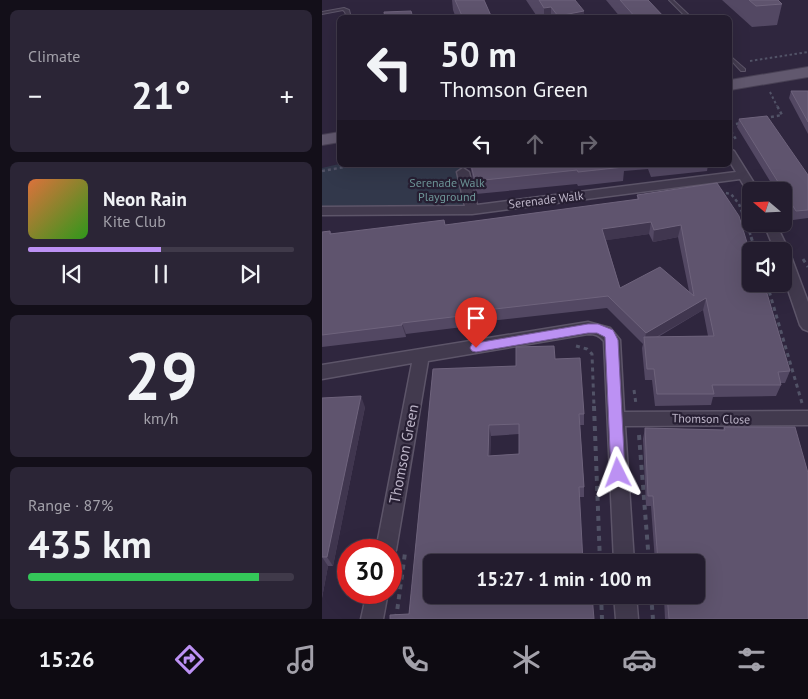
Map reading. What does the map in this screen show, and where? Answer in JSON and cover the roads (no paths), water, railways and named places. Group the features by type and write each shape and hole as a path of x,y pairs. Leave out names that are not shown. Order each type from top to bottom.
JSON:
{"main road":[{"path":"736,69 808,60"},
{"path":"732,85 808,72"},
{"path":"322,140 337,138"},
{"path":"322,153 337,151"}],"street":[{"path":"732,156 747,182"},
{"path":"463,172 472,210"},
{"name":"Serenade Walk","path":"322,211 472,210 743,175"},
{"path":"792,279 808,325"},
{"path":"322,372 588,328 604,330 612,340 623,554"},
{"name":"Thomson Green","path":"388,539 421,357"},
{"name":"Thomson Close","path":"615,419 807,418"},
{"path":"372,619 375,604"},
{"path":"626,604 627,619"}],"lane":[{"path":"671,0 687,15"},
{"path":"322,12 344,9 348,15"}],"park label":[{"name":"Serenade Walk Playground","path":"447,190"}]}
